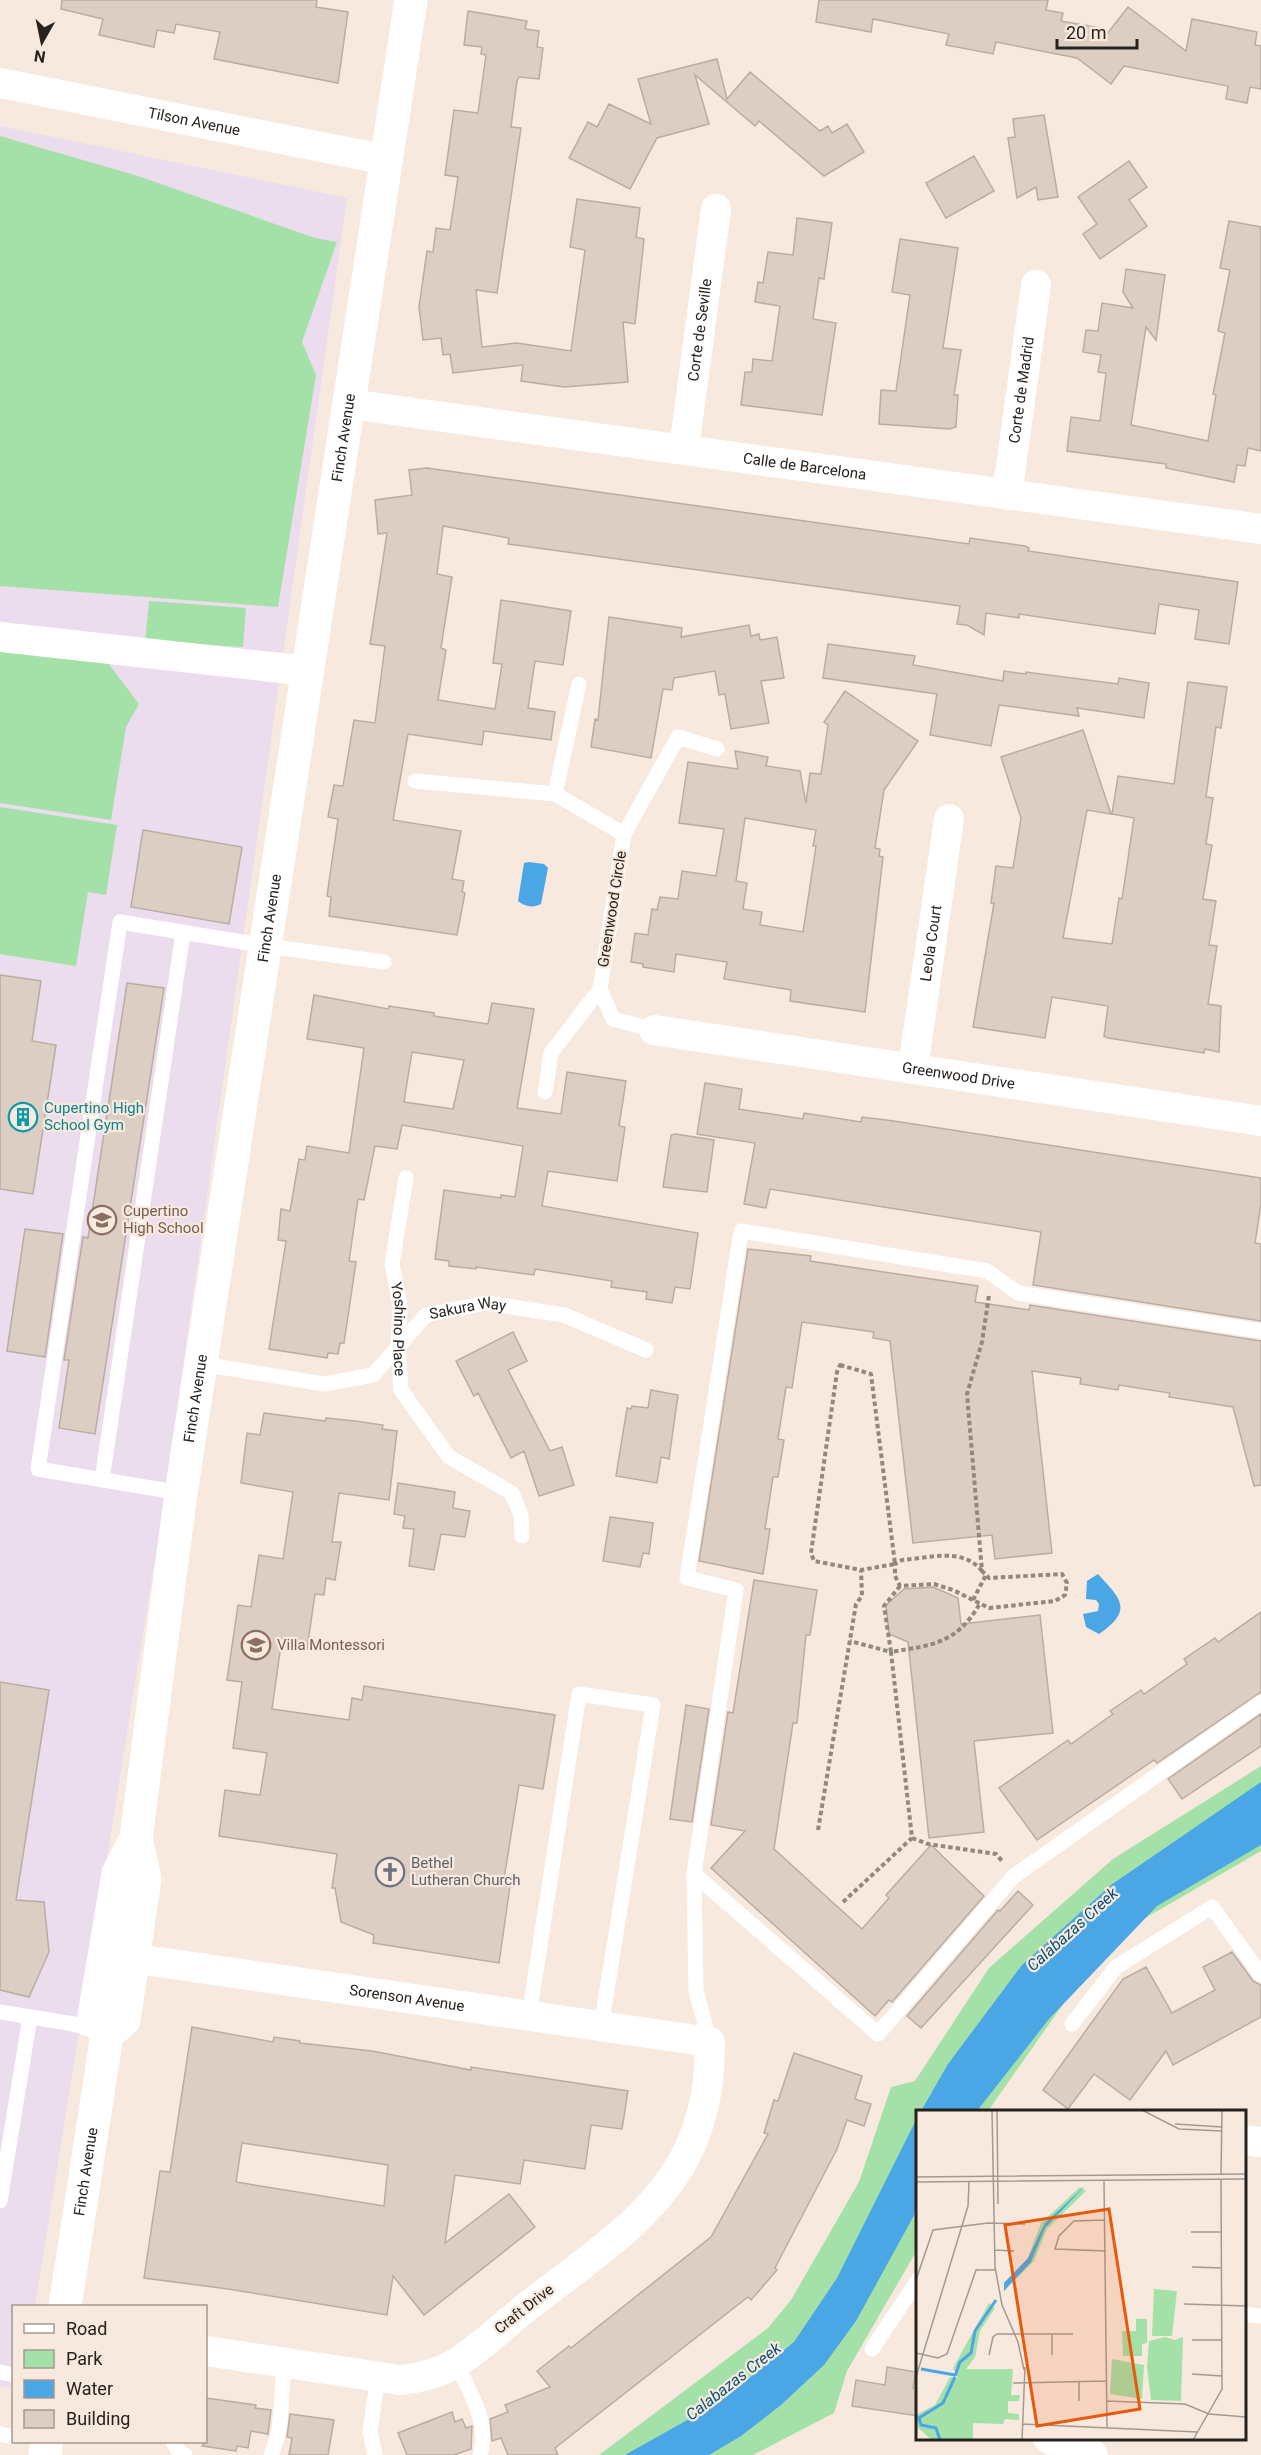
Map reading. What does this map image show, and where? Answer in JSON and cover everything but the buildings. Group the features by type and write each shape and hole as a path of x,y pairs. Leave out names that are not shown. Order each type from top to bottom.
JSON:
{"street":[{"name":"Finch Avenue","path":"65,2305 107,2035 124,2020 119,1956 118,1873 136,1838 181,1493 411,0"},
{"name":"Tilson Avenue","path":"0,83 387,160"},
{"name":"Corte de Seville","path":"684,449 716,209"},
{"name":"Corte de Madrid","path":"1006,495 1036,285"},
{"name":"Calle de Barcelona","path":"349,404 1261,529"},
{"path":"0,637 308,671"},
{"name":"Leola Court","path":"913,1068 949,819"},
{"name":"Greenwood Drive","path":"654,1030 1261,1121"},
{"name":"Sorenson Avenue","path":"119,1956 710,2042"},
{"name":"Craft Drive","path":"207,2351 400,2380 417,2378 456,2363 608,2243 640,2215 666,2186 689,2150 705,2108 710,2072 710,2042"},
{"path":"1246,2140 1261,2142"},
{"path":"1049,2440 1075,2452 1093,2455"}],"lane":[{"path":"415,781 555,794 579,684"},
{"path":"624,834 678,736 717,749"},
{"name":"Greenwood Circle","path":"555,794 624,834 600,989 613,1019 654,1030"},
{"path":"181,1493 38,1469 120,922 384,962"},
{"path":"102,1480 183,933"},
{"path":"545,1092 551,1053 600,989"},
{"name":"Yoshino Place","path":"406,1178 392,1264 400,1305 398,1344 402,1390 449,1457 512,1493 521,1515 522,1536"},
{"path":"710,2042 696,1991 694,1874 736,1590 687,1578 741,1231 987,1271 1018,1293 1261,1331"},
{"name":"Sakura Way","path":"202,1364 324,1384 373,1375 426,1315 486,1303 564,1315 646,1350"},
{"path":"530,2016 579,1694 653,1705 601,2026"},
{"path":"694,1874 878,2034 1007,1884 1024,1869 1261,1702"},
{"path":"1072,2024 1116,1967 1212,1908 1261,1975"},
{"path":"0,2012 74,2024 107,2035"},
{"path":"0,2201 30,2017"},
{"path":"872,2349 916,2283"},
{"path":"1246,2313 1261,2316"},
{"path":"271,2455 280,2436 280,2390 285,2363"},
{"path":"456,2363 482,2420 484,2433 480,2455"},
{"path":"375,2455 370,2432 378,2376"},
{"path":"174,2443 180,2453 186,2455"}],"path":[{"path":"982,1571 967,1394 982,1342 989,1295 987,1271"},
{"path":"900,1586 895,1576 895,1564 871,1374 840,1365 837,1372 812,1552 814,1560 861,1570 895,1564 902,1560 959,1555 974,1560 989,1578 1062,1574 1067,1583 1065,1595 1055,1601 989,1608 934,1584 900,1586 884,1606 912,1838"},
{"path":"818,1830 856,1604 862,1596 861,1570"},
{"path":"973,1600 986,1575"},
{"path":"850,1641 891,1652 937,1645 968,1623 979,1605"},
{"path":"912,1838 928,1844 996,1854 1000,1856 1007,1884"},
{"path":"843,1902 912,1838"}],"shaded area":[{"name":"Cupertino High School","path":"0,126 347,198 163,1509 35,2305 12,2305 12,2388 0,2386"}],"green space":[{"path":"0,136 138,176 315,238 337,242 302,342 316,375 278,607 0,586"},
{"path":"149,601 246,608 243,647 145,641"},
{"path":"0,650 108,663 139,704 126,727 111,820 0,803"},
{"path":"0,807 117,825 106,895 88,892 76,966 0,954"},
{"path":"1261,1766 1261,1851 1109,1939 989,2110 916,2110 916,2252 847,2371 834,2413 753,2455 599,2455 768,2328 791,2300 859,2182 891,2087 915,2081 989,1968 1113,1859"}],"water":[{"path":"524,863 544,864 548,868 541,904 526,906 518,901"},
{"path":"1098,1574 1118,1598 1120,1605 1117,1618 1099,1634 1086,1627 1083,1614 1098,1611 1099,1604 1096,1600 1086,1599 1087,1581"},
{"name":"Calabazas Creek","path":"1261,1782 1261,1845 1157,1906 1049,2019 978,2110 922,2110 948,2064 1022,1965 1111,1885"},
{"path":"916,2120 916,2212 856,2321 824,2365 781,2405 741,2436 709,2455 625,2455 721,2401 794,2342 837,2278"}],"place":[{"name":"Cupertino High School Gym","path":"23,1117"},
{"name":"Cupertino High School","path":"102,1220"},
{"name":"Villa Montessori","path":"256,1645"},
{"name":"Bethel Lutheran Church","path":"390,1872"}]}
